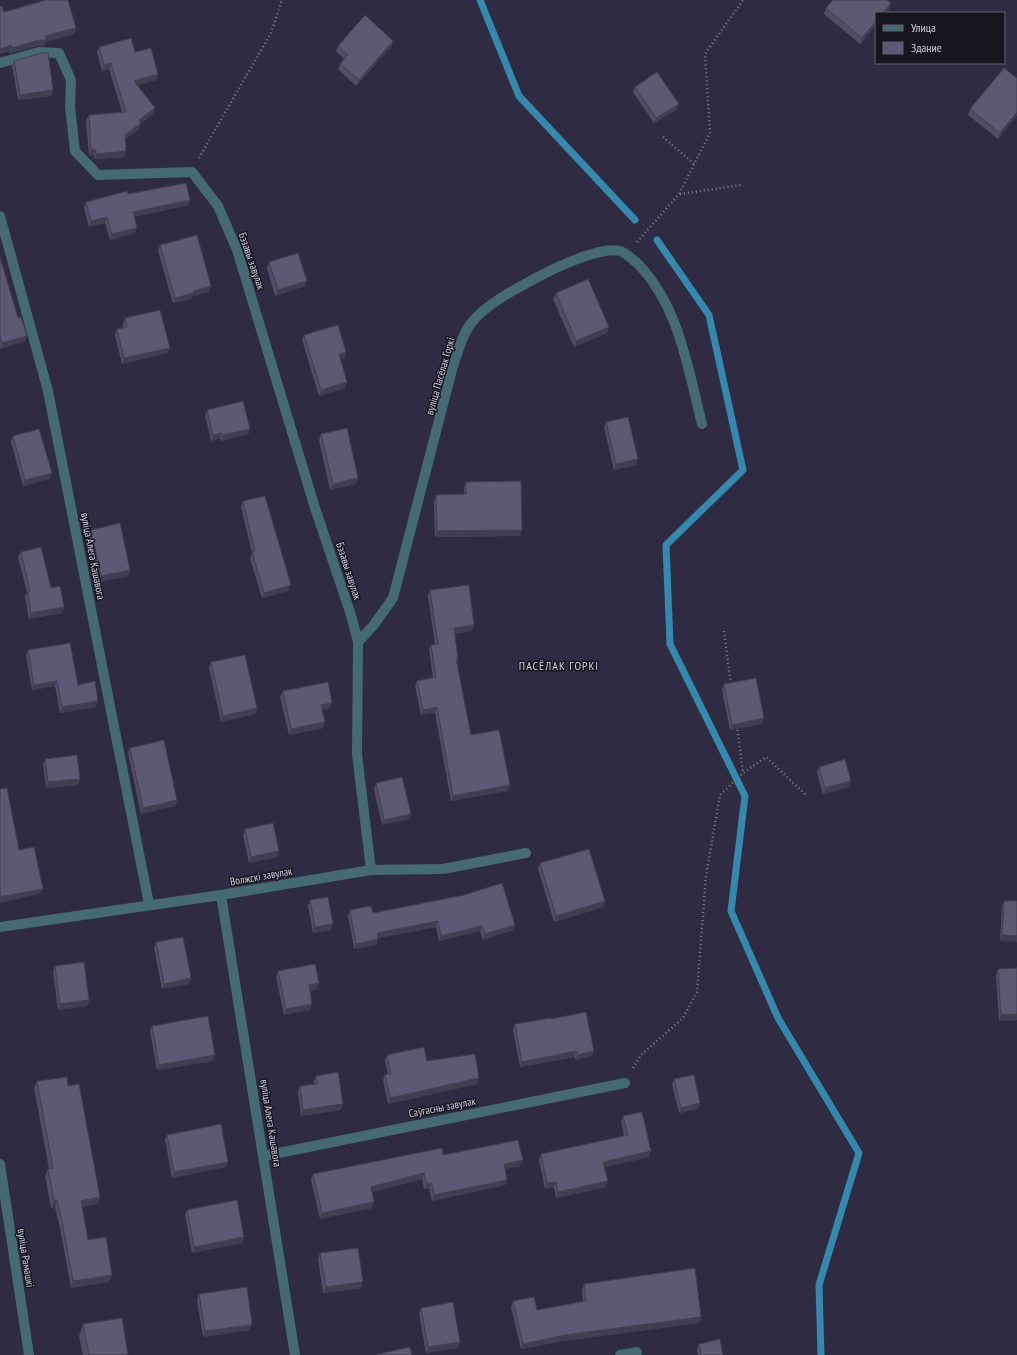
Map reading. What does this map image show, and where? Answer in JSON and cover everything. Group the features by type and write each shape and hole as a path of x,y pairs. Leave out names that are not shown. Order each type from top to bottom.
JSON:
{"street":[{"name":"Бэзавы завулак","path":"0,63 39,52 59,53 70,80 70,107 75,151 98,175 192,172 218,206 237,250 315,508 351,615 358,642"},
{"name":"вуліца Алега Кашавога","path":"0,216 50,399 149,904"},
{"name":"вуліца Пасёлак Горкі","path":"358,642 373,626 393,598 453,366 464,335 472,322 491,306 550,270 601,252 616,251 627,254"},
{"path":"627,254 660,290 678,332 702,424"},
{"path":"358,642 357,754 371,870"},
{"name":"Волжскі завулак","path":"0,928 149,904 221,895 371,870 443,869 526,853"},
{"name":"вуліца Алега Кашавога","path":"221,895 295,1355"},
{"name":"Саўгасны завулак","path":"264,1156 625,1083"},
{"name":"вуліца Рамашкі","path":"0,1164 29,1355"},
{"path":"620,1355 637,1352"}],"path":[{"path":"205,143 271,33 282,0"},
{"path":"627,254 679,194 710,133 705,54 743,0"},
{"path":"663,138 694,164"},
{"path":"679,194 741,185"},
{"path":"724,631 732,686"},
{"path":"737,726 743,773"},
{"path":"625,1083 641,1055 684,1018 697,992 706,876 720,795 743,773 766,757 807,796"}],"building":[{"path":"46,0 68,0 76,28 45,36 46,40 39,40 12,48 12,45 0,49 0,7 2,6 4,12"},
{"path":"833,0 887,0 891,3 884,12 875,12 875,22 862,38 826,8"},
{"path":"365,15 393,41 359,80 340,64 348,55 338,46"},
{"path":"131,38 135,52 151,48 158,74 134,81 155,108 139,120 141,123 125,135 126,151 96,154 96,150 91,150 89,115 126,112 111,63 104,65 99,47"},
{"path":"42,53 48,53 53,90 20,95 14,61"},
{"path":"1004,68 1017,78 1017,112 1000,133 970,109"},
{"path":"657,72 679,104 656,118 635,87"},
{"path":"186,183 190,200 133,212 137,228 112,234 107,217 91,221 86,202 127,191 128,194"},
{"path":"197,235 211,286 193,291 194,293 175,298 160,245"},
{"path":"298,253 307,281 278,290 269,262"},
{"path":"0,257 18,318 21,317 27,336 2,343 0,338"},
{"path":"588,279 609,327 576,341 556,293"},
{"path":"160,310 170,348 124,358 117,329 127,327 125,318"},
{"path":"338,325 346,352 339,354 347,382 321,390 304,335"},
{"path":"243,401 250,429 223,435 222,433 213,435 207,410"},
{"path":"628,417 638,459 616,464 606,422"},
{"path":"347,428 358,478 333,484 321,434"},
{"path":"39,429 52,473 25,480 13,436"},
{"path":"521,481 522,530 437,531 436,495 466,494 466,482"},
{"path":"265,496 291,585 264,593 252,552 255,551 243,501"},
{"path":"120,523 130,570 101,576 91,530"},
{"path":"41,547 51,588 60,586 64,607 31,613 28,592 30,591 21,552"},
{"path":"469,585 474,625 454,628 458,659 456,659 471,735 499,730 510,785 453,796 437,707 423,710 417,681 436,677 431,645 438,644 430,590"},
{"path":"70,643 78,685 95,681 98,701 62,707 57,681 34,685 28,650"},
{"path":"245,655 257,708 223,716 211,662"},
{"path":"756,678 764,718 732,725 724,684"},
{"path":"328,682 332,703 321,705 325,722 291,729 283,691"},
{"path":"164,740 177,800 143,808 130,748"},
{"path":"77,755 80,779 48,782 45,759"},
{"path":"845,759 851,781 825,788 819,767"},
{"path":"402,777 411,814 384,820 376,783"},
{"path":"7,788 19,850 34,847 43,889 0,897 0,789"},
{"path":"273,823 279,851 251,857 245,829"},
{"path":"589,849 605,901 556,916 540,863"},
{"path":"502,883 515,925 485,934 482,926 441,936 438,921 377,933 378,939 356,944 350,910 371,906 373,913 464,895"},
{"path":"328,897 333,924 315,927 310,900"},
{"path":"1004,901 1017,901 1017,936 1002,935"},
{"path":"183,937 191,978 164,984 156,942"},
{"path":"84,962 89,1000 60,1004 55,966"},
{"path":"315,964 319,983 309,985 312,1004 286,1009 278,971"},
{"path":"1017,968 1017,1014 1001,1015 998,969"},
{"path":"586,1012 594,1051 577,1055 576,1051 522,1062 515,1024"},
{"path":"208,1016 215,1055 159,1065 152,1026"},
{"path":"424,1047 427,1061 475,1054 479,1078 390,1098 385,1074 391,1074 387,1055"},
{"path":"338,1072 343,1104 303,1110 300,1086 317,1084 316,1076"},
{"path":"694,1075 700,1103 681,1108 674,1079"},
{"path":"67,1077 68,1086 79,1084 100,1197 81,1201 88,1240 106,1237 112,1275 73,1281 62,1221 57,1200 54,1200 48,1169 53,1168 37,1081"},
{"path":"642,1112 651,1151 603,1162 608,1181 558,1192 556,1182 547,1183 541,1154 628,1135 623,1116"},
{"path":"221,1124 228,1162 174,1172 167,1135"},
{"path":"518,1140 523,1160 504,1164 507,1180 434,1195 432,1183 427,1184 424,1173 371,1187 374,1202 322,1213 313,1174 442,1148 443,1155"},
{"path":"237,1200 244,1237 194,1247 187,1210"},
{"path":"358,1248 363,1282 326,1287 320,1253"},
{"path":"695,1268 701,1317 565,1335 523,1344 513,1301 534,1297 537,1310 586,1301 584,1284"},
{"path":"247,1287 252,1325 205,1331 199,1294"},
{"path":"453,1302 460,1342 428,1347 421,1308"},
{"path":"122,1318 128,1355 89,1355 83,1324"},
{"path":"720,1339 723,1355 701,1355 699,1344"},
{"path":"410,1347 412,1355 378,1355 378,1354"}],"waterway":[{"path":"480,0 519,96 635,220"},
{"path":"657,240 709,315 743,470 666,545 670,644 745,796 731,911 778,1018 859,1153 819,1285 821,1355"}],"district":[{"name":"ПАСЁЛАК ГОРКІ","path":"559,666"}]}
